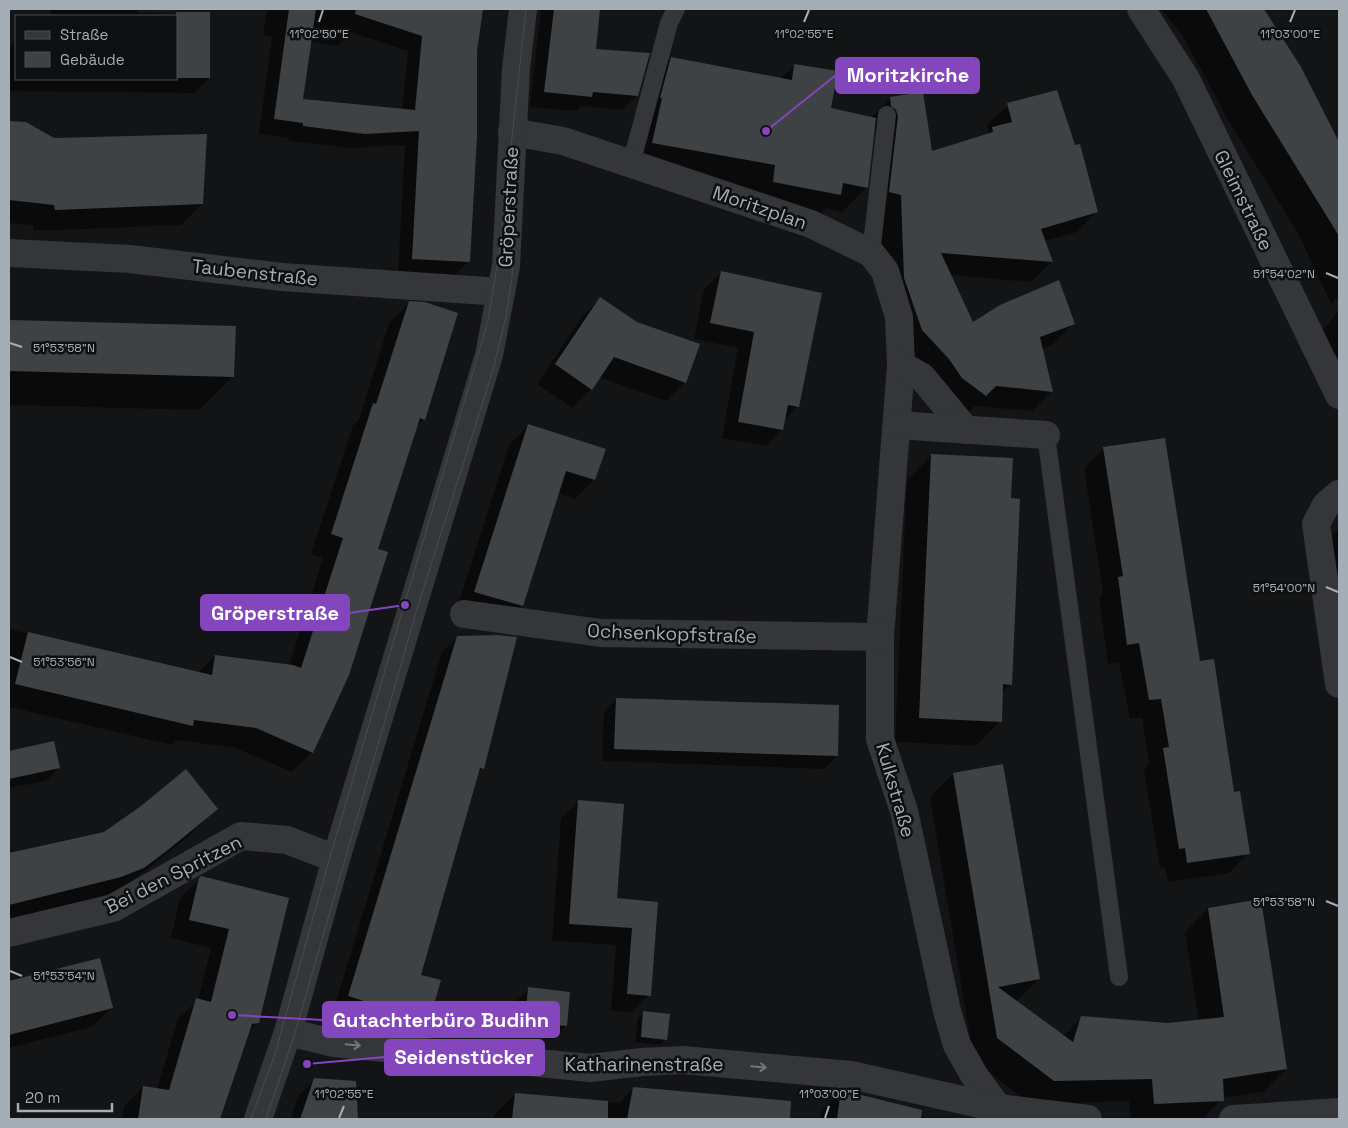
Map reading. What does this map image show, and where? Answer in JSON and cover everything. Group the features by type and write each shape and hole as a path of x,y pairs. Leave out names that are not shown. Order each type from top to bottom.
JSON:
{"street":[{"name":"Gröperstraße","path":"258,1119 288,1032 336,859 489,355 506,266 512,132 523,9"},
{"name":"Gleimstraße","path":"1141,9 1186,79 1339,395"},
{"name":"Moritzplan","path":"512,132 563,141 811,224 871,252"},
{"name":"Kulkstraße","path":"871,252 885,271 898,317 901,365 880,637 880,739 904,811 947,1011 957,1045 995,1114"},
{"name":"Taubenstraße","path":"9,253 130,259 282,277 501,292"},
{"path":"901,365 922,377 966,430"},
{"path":"897,425 1046,435"},
{"path":"1339,494 1326,505 1316,524 1339,684"},
{"name":"Ochsenkopfstraße","path":"464,614 601,633 880,637"},
{"name":"Bei den Spritzen","path":"9,933 113,908 241,836 287,840 336,859"},
{"name":"Katharinenstraße","path":"288,1032 333,1043 590,1068 642,1062 683,1060 851,1075 995,1114 1088,1119"},
{"path":"1233,1119 1339,1112"}],"lane":[{"path":"631,164 669,23 676,9"},
{"path":"871,252 887,115"},
{"path":"1046,435 1119,977"}],"building":[{"path":"289,9 316,9 303,99 415,110 422,36 355,14 356,9 483,9 477,51 477,136 470,262 412,259 419,131 365,134 303,126 303,123 274,119"},
{"path":"554,9 600,9 596,49 650,53 638,96 593,92 592,97 544,92"},
{"path":"1206,9 1264,9 1301,67 1339,142 1339,236 1252,95"},
{"path":"176,12 210,12 210,78 178,78 178,15 176,15"},
{"path":"671,57 792,80 794,64 838,71 831,108 876,118 868,188 843,183 841,195 773,182 775,165 652,143 662,98 660,98"},
{"path":"1057,90 1075,145 1080,144 1098,212 1041,229 1053,262 941,253 973,322 1000,305 1059,280 1075,324 1040,337 1053,392 996,386 986,396 962,378 949,359 922,330 904,278 901,195 889,192 898,116 896,110 891,106 890,97 923,92 932,151 993,132 992,127 1012,122 1007,103"},
{"path":"9,121 26,122 54,138 207,134 203,204 55,210 54,205 9,200"},
{"path":"721,271 822,293 799,407 788,405 783,430 738,422 754,332 710,323"},
{"path":"600,297 637,322 700,344 686,383 614,357 592,390 555,364"},
{"path":"409,301 425,302 458,313 425,420 420,418 378,549 388,552 349,675 313,753 256,728 194,720 193,726 15,684 28,632 212,675 215,655 293,665 301,668 343,538 331,534 373,403 376,404"},
{"path":"9,320 236,326 234,377 9,371"},
{"path":"528,424 606,449 595,480 566,471 523,606 474,592"},
{"path":"1165,438 1200,661 1214,659 1234,792 1240,791 1250,854 1187,863 1185,848 1179,849 1163,748 1169,747 1161,699 1149,700 1139,643 1127,645 1118,577 1123,576 1103,447"},
{"path":"931,454 1013,458 1011,498 1020,499 1012,685 1003,684 1002,722 919,718"},
{"path":"498,635 517,637 484,769 480,768 421,975 441,980 429,1022 363,1003 364,1001 348,996 457,636"},
{"path":"616,698 839,705 838,756 614,749"},
{"path":"54,741 60,768 9,779 9,751"},
{"path":"1003,764 1040,979 998,987 1073,1042 1081,1016 1168,1023 1224,1017 1208,908 1261,899 1287,1069 1223,1079 1224,1101 1154,1104 1152,1079 1054,1081 997,1038 953,773"},
{"path":"186,769 218,809 169,849 144,868 121,877 9,905 9,853 104,832 141,806"},
{"path":"578,800 624,804 617,898 658,902 651,996 627,994 632,928 569,924"},
{"path":"201,876 289,898 259,1023 252,1024 220,1119 138,1119 143,1086 169,1090 196,998 211,1002 229,929 189,920"},
{"path":"100,958 113,1008 9,1035 9,981"},
{"path":"528,987 570,992 567,1026 525,1023"},
{"path":"643,1011 670,1014 667,1040 641,1037"},
{"path":"314,1078 356,1081 358,1118 300,1119"},
{"path":"633,1087 791,1101 790,1119 627,1119"},
{"path":"841,1090 922,1110 921,1119 837,1119"},
{"path":"515,1093 608,1101 608,1119 512,1119"}],"tram line":[{"path":"251,1119 275,1054 330,857 488,321 500,248 526,9"},
{"path":"266,1119 295,1033 417,609 493,370 506,317 512,277 514,239 512,191"}],"place":[{"name":"Moritzkirche","path":"766,131"},
{"name":"Gröperstraße","path":"405,605"},
{"name":"Gutachterbüro Budihn","path":"232,1015"},
{"name":"Seidenstücker","path":"307,1064"}]}
